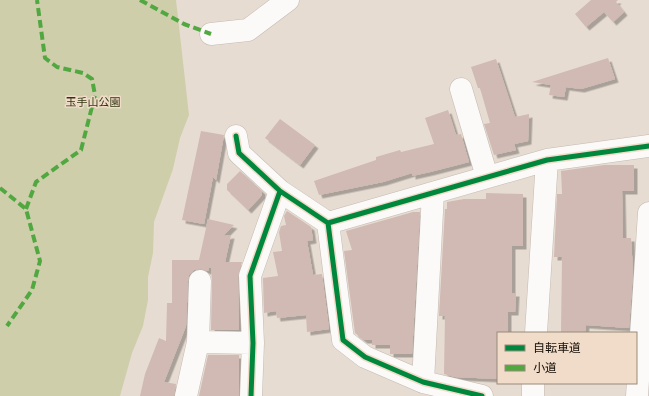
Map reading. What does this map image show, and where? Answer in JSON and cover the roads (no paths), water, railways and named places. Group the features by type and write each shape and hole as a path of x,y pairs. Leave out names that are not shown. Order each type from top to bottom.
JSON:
{"street":[{"path":"211,34 248,30 288,0"},
{"path":"461,89 487,177"},
{"path":"236,136 239,153 280,191 328,223 343,340 365,357 423,382 482,396"},
{"path":"328,223 547,160 649,146"},
{"path":"536,332 547,160"},
{"path":"251,396 253,342 250,276 280,191"},
{"path":"423,382 433,193"},
{"path":"637,396 649,213"},
{"path":"186,396 198,342 200,280"},
{"path":"198,342 253,342"},
{"path":"532,396 533,384"}],"park label":[{"name":"玉手山公園","path":"93,102"}]}
